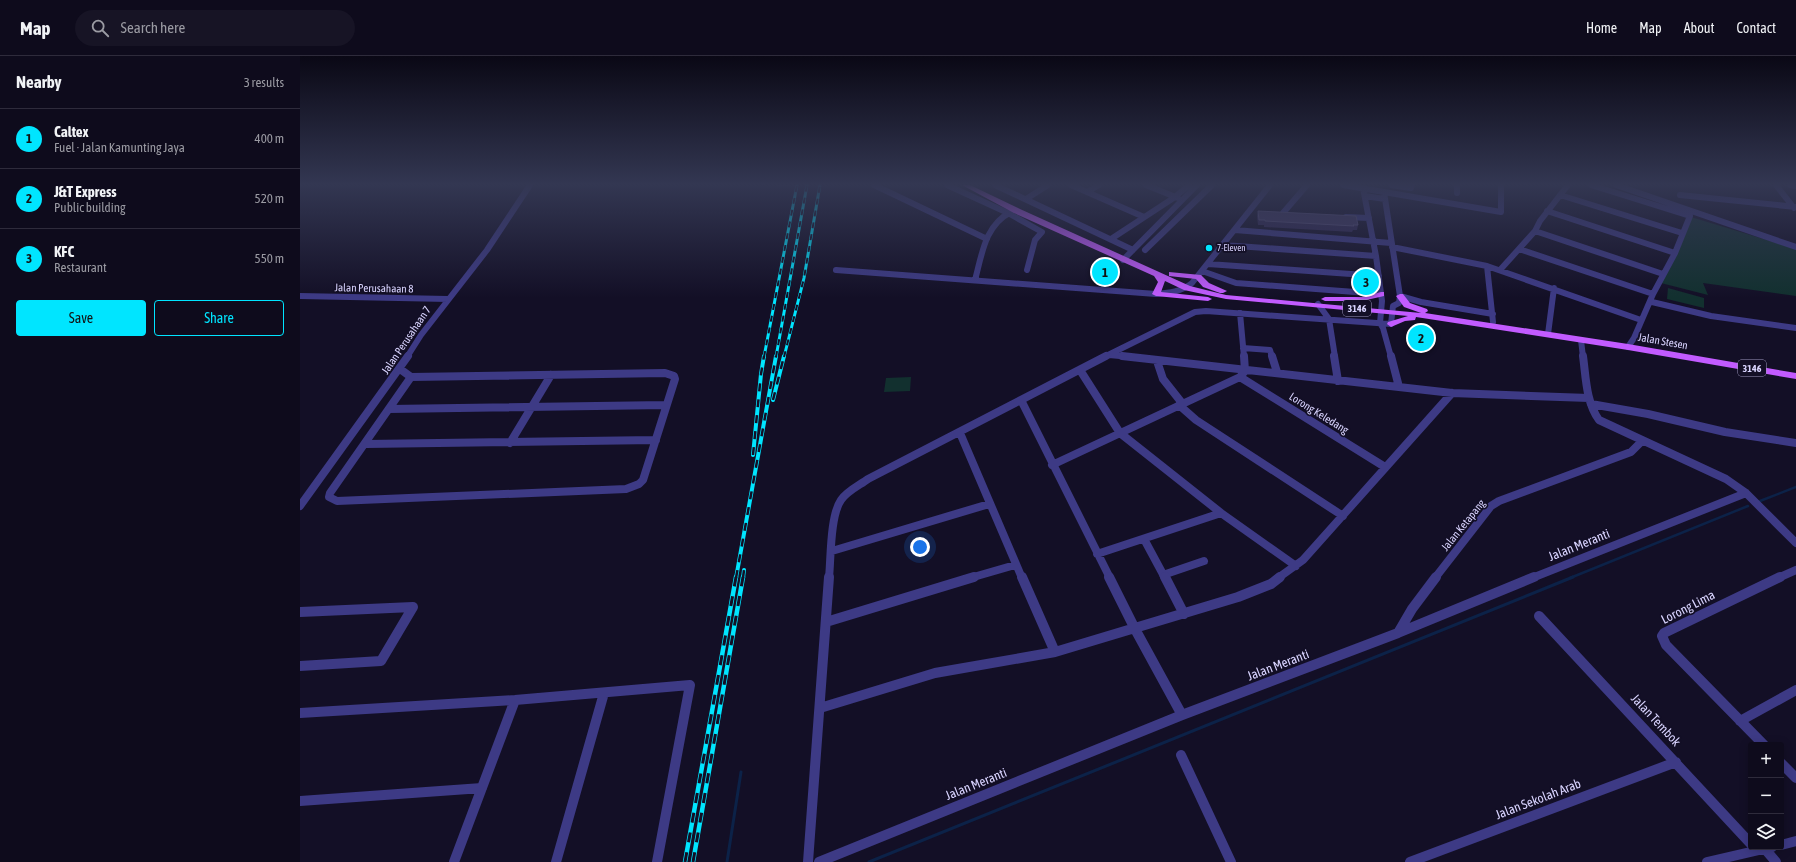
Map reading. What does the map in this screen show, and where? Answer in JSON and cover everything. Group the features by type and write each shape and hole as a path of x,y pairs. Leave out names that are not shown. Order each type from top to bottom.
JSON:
{"main road":[{"name":"3146","path":"1046,223 1128,255 1157,275 1195,280 1214,295 1426,311 1493,318 1526,331"},
{"name":"3146","path":"1058,223 1172,274 1195,280 1223,291 1303,298 1380,308"},
{"path":"1157,275 1162,282 1156,294 1206,299 1242,298"},
{"path":"1303,298 1350,300 1368,298 1381,294"},
{"path":"1400,296 1407,305 1426,311"},
{"name":"3146","path":"1393,309 1466,323 1526,331"},
{"path":"1385,325 1409,318 1466,323"},
{"name":"Jalan Stesen","path":"1526,331 1796,376"}],"street":[{"name":"Jalan Perusahaan 7","path":"300,506 400,369 421,335 482,256 505,223"},
{"path":"953,223 987,239"},
{"path":"975,280 987,239 995,223"},
{"path":"1025,223 1042,232 1035,240 1027,270"},
{"path":"1076,223 1111,239 1128,255 1160,223"},
{"path":"1111,239 1136,223"},
{"path":"1145,250 1173,223"},
{"path":"836,270 1156,294 1178,292 1195,280 1242,223"},
{"path":"1370,223 1379,276 1381,294 1380,308 1399,387"},
{"path":"1385,325 1393,309 1399,303 1400,296 1389,223"},
{"path":"1500,270 1535,231 1540,223"},
{"path":"1582,223 1675,253"},
{"path":"1649,223 1682,233"},
{"path":"1628,347 1634,340 1641,320 1675,253 1687,223"},
{"path":"1725,223 1796,247"},
{"path":"1235,230 1373,241 1488,266 1554,288 1641,320"},
{"path":"1535,231 1663,274"},
{"path":"1223,245 1376,256"},
{"path":"1519,249 1653,298 1711,316 1796,328"},
{"path":"1208,264 1379,276"},
{"path":"1400,296 1493,318 1488,266"},
{"path":"1195,280 1381,294"},
{"path":"1548,334 1554,288"},
{"name":"Jalan Perusahaan 8","path":"300,296 448,299"},
{"path":"1318,304 1329,319 1338,381"},
{"path":"808,862 834,522 837,507 842,498 868,479 1195,312 1206,311 1329,319 1385,325"},
{"path":"1052,465 1240,377 1244,373 1244,369 1240,313"},
{"path":"1581,340 1590,401 1599,420 1642,441 1710,470 1746,493 1796,543"},
{"path":"1243,348 1270,350 1277,372"},
{"path":"1109,355 1277,372 1338,381 1452,393 1590,401 1725,432 1796,444"},
{"path":"1157,361 1159,373 1163,380 1180,404 1196,420 1343,516"},
{"path":"400,369 411,377 671,374 675,379 643,480 626,489 333,500 329,497 330,493 366,444 411,377"},
{"path":"1080,370 1120,433 1221,513 1296,566"},
{"path":"510,443 552,375"},
{"name":"Lorong Keledang","path":"1240,377 1385,467"},
{"path":"820,708 935,673 1055,652 1238,597 1271,584 1296,566 1343,516 1452,393"},
{"path":"1021,400 1052,465 1135,629 1182,715"},
{"path":"389,408 666,405"},
{"path":"960,433 989,504 1055,652"},
{"path":"366,444 656,440"},
{"name":"Jalan Ketapang","path":"1398,633 1412,609 1491,506 1499,501 1631,452 1642,441"},
{"name":"Jalan Meranti","path":"819,862 1182,715 1398,633 1746,493"},
{"path":"832,551 989,504"},
{"path":"1098,554 1221,513"},
{"path":"1144,539 1184,614"},
{"path":"1163,575 1204,561"},
{"path":"826,622 1016,565"},
{"name":"Lorong Lima","path":"1761,742 1666,645 1662,636 1664,633 1796,570"},
{"path":"300,612 413,607 382,661 300,666"},
{"name":"Jalan Tembok","path":"1539,616 1676,762 1748,836"},
{"path":"300,713 515,700 690,685 657,862"},
{"path":"1740,721 1796,690"},
{"path":"556,862 604,693"},
{"path":"454,862 515,700"},
{"path":"1181,755 1231,862"},
{"name":"Jalan Sekolah Arab","path":"1410,862 1676,762"},
{"path":"1784,766 1796,778"},
{"path":"300,801 482,788"},
{"path":"1784,844 1796,841"},
{"path":"1707,862 1752,850"},
{"name":"Jalan Tembok","path":"1762,850 1776,862"}],"green space":[{"path":"1688,223 1709,223 1796,249 1796,296 1703,283 1708,295 1657,282"},
{"path":"1668,288 1704,298 1704,308 1667,299"},
{"path":"911,377 910,391 884,392 886,378"}],"building":[{"path":"1294,223 1357,223 1358,225 1353,225 1354,226"}],"waterway":[{"path":"1760,501 1796,487"},
{"path":"1570,578 1748,506"},
{"path":"869,862 1573,577"},
{"path":"727,862 741,772"}],"railway":[{"path":"764,357 790,223"},
{"path":"776,357 800,223"},
{"path":"784,357 804,278 814,223"},
{"path":"753,455 764,356"},
{"path":"736,578 776,356"},
{"path":"773,400 784,356"},
{"path":"743,578 744,570"},
{"path":"685,862 736,577"},
{"path":"693,862 743,577"}],"place":[{"name":"7-Eleven","path":"1209,248"},
{"name":"Caltex","path":"1105,272"},
{"name":"KFC","path":"1366,282"},
{"name":"J&T Express","path":"1421,338"}]}
